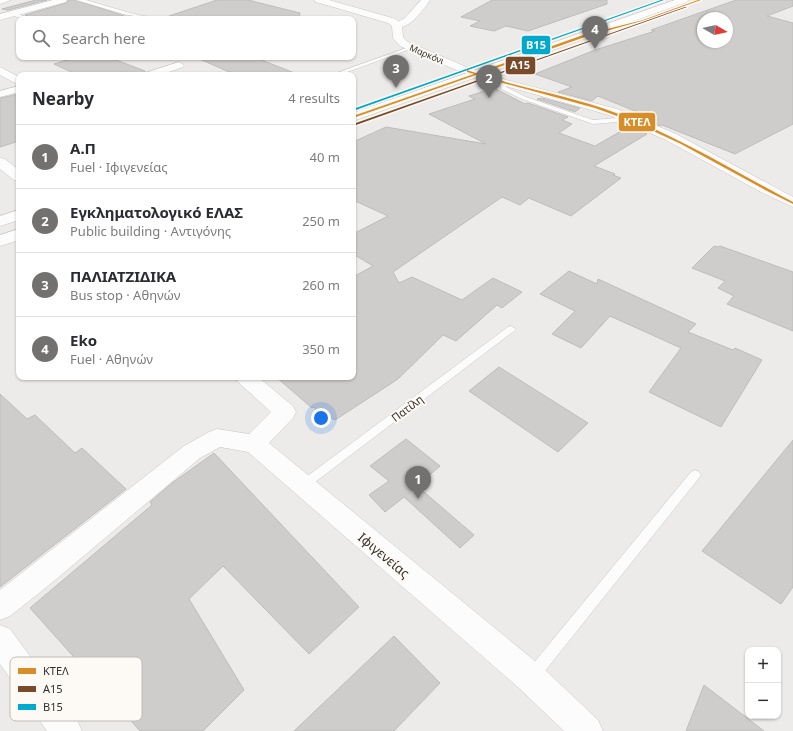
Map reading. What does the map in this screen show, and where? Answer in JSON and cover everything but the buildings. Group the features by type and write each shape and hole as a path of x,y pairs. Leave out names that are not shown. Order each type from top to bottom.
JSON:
{"main road":[{"path":"320,0 389,20 397,26"},
{"path":"566,31 584,22 648,0"},
{"path":"356,101 664,0"},
{"path":"356,116 684,0"},
{"path":"584,36 644,20 700,0"},
{"name":"Μαρκόνι","path":"397,26 398,38 411,48 458,67"},
{"path":"0,221 16,215"},
{"path":"0,241 16,235"}],"street":[{"path":"0,2 8,0"},
{"path":"0,17 63,0"},
{"path":"79,0 127,13"},
{"path":"397,26 408,20 426,0"},
{"path":"159,72 179,66"},
{"path":"458,67 502,82 613,112 671,137 793,203"},
{"path":"0,70 16,80"},
{"path":"0,94 16,90"},
{"path":"0,162 16,175"},
{"path":"0,607 192,452 217,438 254,444 285,412 248,380"},
{"name":"Ιφιγενείας","path":"254,444 530,677 587,731"},
{"path":"0,639 13,657"},
{"path":"59,721 66,731"}],"lane":[{"path":"127,13 139,16"},
{"path":"12,14 19,16"},
{"path":"343,72 411,48"},
{"name":"Πατίλη","path":"302,486 511,329"},
{"path":"530,677 695,475"}],"green space":[{"path":"444,77 447,78 356,110 356,107"}],"transit line":[{"name":"Β15","path":"356,109 663,0"},
{"name":"ΚΤΕΛ","path":"356,116 584,36 644,20 700,0"},
{"name":"Α15","path":"356,124 686,7"},
{"name":"ΚΤΕΛ","path":"468,71 596,107 637,122 683,144 793,203"}],"place":[{"name":"Eko","path":"595,49"},
{"name":"ΠΑΛΙΑΤΖΙΔΙΚΑ","path":"396,88"},
{"name":"Εγκληματολογικό ΕΛΑΣ","path":"489,98"},
{"name":"Α.Π","path":"418,499"}]}
